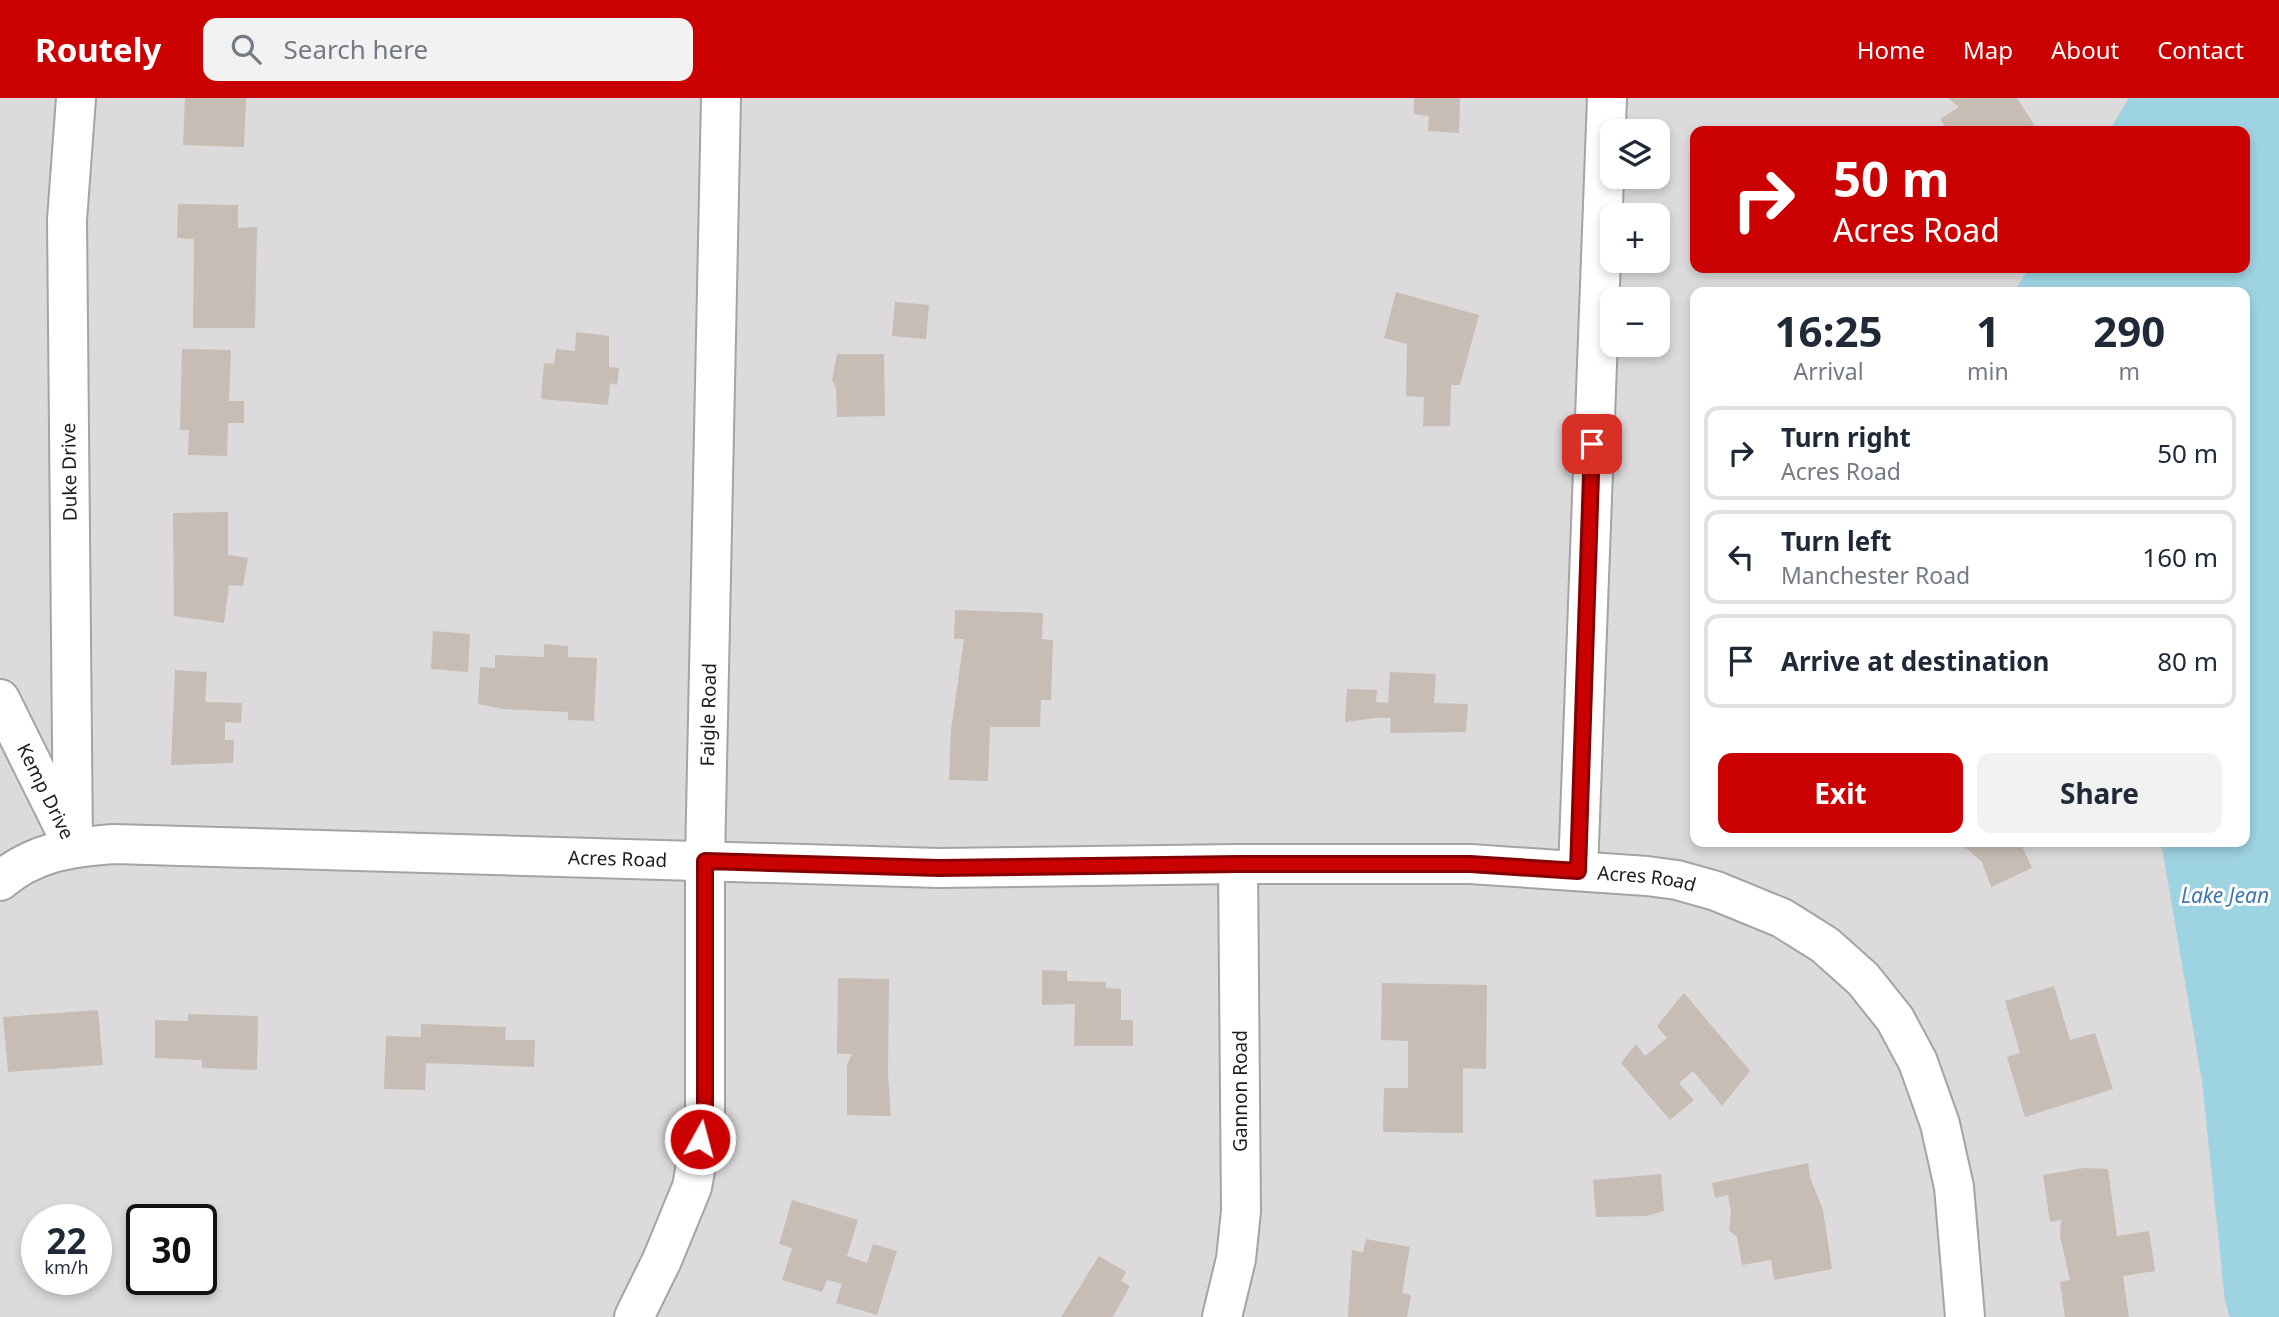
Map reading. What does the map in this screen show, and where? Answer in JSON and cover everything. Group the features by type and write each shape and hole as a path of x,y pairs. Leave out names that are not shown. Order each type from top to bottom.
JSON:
{"street":[{"name":"Duke Drive","path":"73,847 67,220 76,98"},
{"name":"Faigle Road","path":"634,1317 662,1260 692,1187 705,1115 705,861 721,98"},
{"path":"1578,871 1606,98"},
{"name":"Kemp Drive","path":"0,699 73,847"},
{"name":"Acres Road","path":"0,881 8,873 41,856 73,847 114,844 939,868 1470,864 1677,880 1716,891 1782,918 1825,945 1863,979 1895,1019 1918,1062 1940,1124 1954,1187 1965,1317"},
{"name":"Gannon Road","path":"1222,1317 1236,1259 1241,1211 1238,864"}],"shaded area":[{"path":"0,98 2279,98 2279,1317 0,1317"}],"water":[{"name":"Lake Jean","path":"2129,98 2279,98 2279,1317 2230,1317 2225,1301 2202,1081 2162,847 2250,847 2250,287 2017,287 2026,273 2250,273 2250,126 2112,126"}],"building":[{"path":"185,98 246,98 244,147 183,145"},
{"path":"1414,98 1460,98 1459,133 1428,131 1429,116 1414,114"},
{"path":"1948,98 2017,98 2035,126 1945,126 1940,119 1959,107"},
{"path":"178,204 238,205 238,228 257,227 255,328 193,328 194,239 177,238"},
{"path":"1396,292 1479,315 1460,385 1451,385 1450,426 1423,426 1424,397 1406,396 1407,344 1384,338"},
{"path":"895,302 929,305 926,339 892,336"},
{"path":"576,332 609,336 609,367 619,368 617,385 610,383 608,405 541,399 544,363 554,364 556,349 575,351"},
{"path":"182,349 231,350 229,401 244,401 244,423 228,423 227,456 188,455 189,430 180,430"},
{"path":"837,354 884,354 885,416 837,417 836,388 832,380"},
{"path":"228,512 228,555 248,558 243,586 229,585 224,623 174,616 173,513"},
{"path":"955,610 1043,613 1042,639 1053,640 1051,700 1041,700 1040,727 990,727 988,781 949,780 951,730 964,639 954,639"},
{"path":"433,631 470,634 468,672 431,669"},
{"path":"544,644 568,646 568,657 597,658 594,721 568,720 568,712 503,709 478,704 480,667 495,668 495,655 544,657"},
{"path":"175,670 207,672 205,702 242,703 241,723 225,722 225,740 234,740 233,763 171,765"},
{"path":"1390,672 1436,674 1434,703 1468,704 1466,732 1390,733 1391,718 1345,722 1347,689 1377,690 1376,702 1388,703"},
{"path":"1965,847 2022,847 2032,868 1991,887 1982,862"},
{"path":"1042,970 1067,971 1067,981 1106,982 1106,988 1121,989 1121,1020 1133,1020 1133,1046 1074,1046 1075,1004 1042,1005"},
{"path":"838,978 889,979 888,1074 891,1116 847,1115 847,1065 852,1054 837,1054"},
{"path":"1382,983 1487,985 1486,1069 1463,1068 1463,1133 1383,1132 1384,1088 1408,1088 1408,1041 1381,1040"},
{"path":"2054,986 2070,1040 2095,1033 2113,1089 2025,1117 2007,1057 2020,1053 2005,1001"},
{"path":"1684,993 1750,1071 1722,1106 1693,1071 1679,1083 1694,1100 1670,1120 1621,1063 1636,1044 1645,1056 1667,1038 1657,1026"},
{"path":"98,1010 103,1065 8,1072 3,1017"},
{"path":"188,1014 258,1016 257,1070 202,1068 202,1060 155,1058 155,1020 188,1021"},
{"path":"421,1024 506,1027 505,1040 535,1040 534,1067 426,1063 425,1090 384,1089 386,1036 421,1037"},
{"path":"1808,1163 1810,1177 1823,1210 1832,1269 1774,1280 1771,1260 1742,1265 1737,1237 1729,1230 1731,1213 1728,1195 1715,1198 1712,1183"},
{"path":"2084,1168 2108,1169 2117,1236 2149,1231 2155,1271 2123,1276 2129,1317 2065,1317 2060,1282 2070,1280 2060,1236 2061,1220 2050,1222 2043,1175"},
{"path":"1661,1174 1664,1211 1647,1216 1596,1217 1593,1180"},
{"path":"792,1200 858,1220 847,1256 867,1263 873,1244 897,1251 877,1315 836,1303 842,1284 827,1280 822,1292 782,1280 792,1248 779,1244"},
{"path":"1366,1239 1410,1247 1402,1293 1411,1295 1407,1317 1348,1317 1352,1250 1363,1252"},
{"path":"1099,1256 1126,1272 1121,1281 1130,1286 1113,1317 1061,1317"}],"route":[{"path":"700,1139 705,1115 705,861 939,868 1470,864 1578,871 1592,444"}]}
